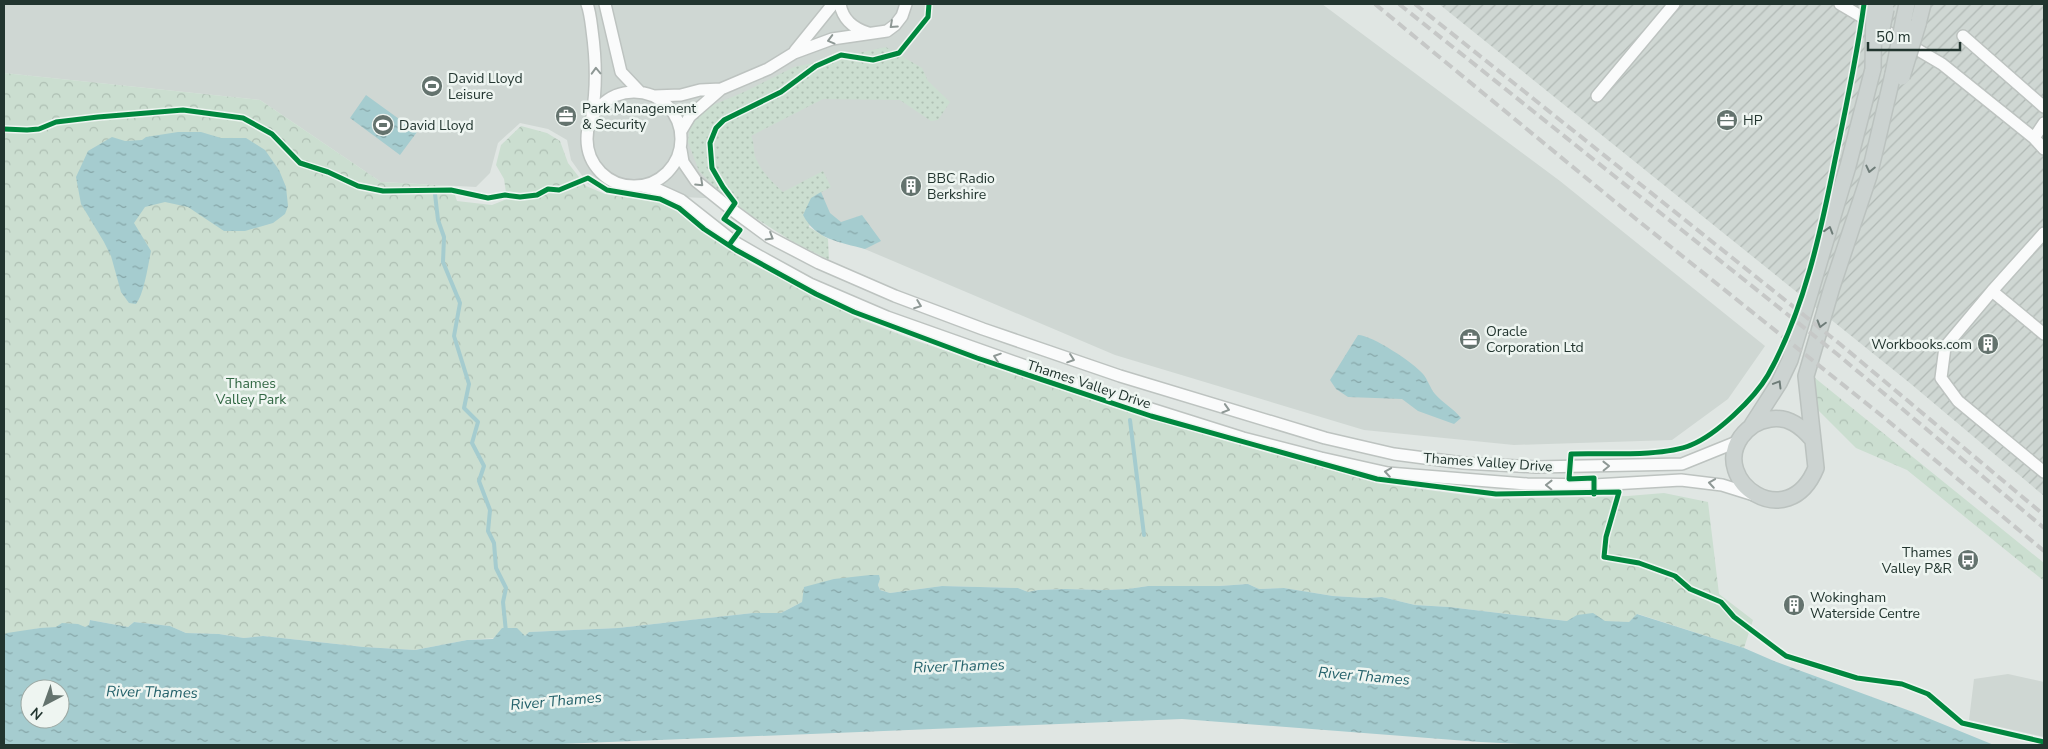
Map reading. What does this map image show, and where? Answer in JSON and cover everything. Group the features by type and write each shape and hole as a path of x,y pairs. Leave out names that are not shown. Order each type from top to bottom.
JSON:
{"main road":[{"path":"1882,6 1873,69 1848,166 1790,360 1779,382 1752,425 1739,441 1735,454 1738,474 1746,487 1758,496 1774,500 1785,499 1799,493 1810,481 1816,468 1817,461 1812,440 1806,376 1832,287 1869,176 1881,121 1898,75 1910,15 1923,4"},
{"path":"1752,425 1762,420 1777,418 1790,420 1805,430 1812,440"}],"street":[{"path":"587,4 596,71 596,89 587,140 589,153 596,167 609,179 621,185 641,186 658,180 675,164 681,150 681,131 674,114 668,106 654,96"},
{"path":"605,4 621,72 640,92"},
{"path":"794,52 833,4"},
{"path":"840,4 846,20 855,28 870,33"},
{"path":"681,131 690,116 721,90 768,69 794,52 832,39 886,31 895,25 902,16 906,4"},
{"path":"1597,96 1674,4"},
{"path":"1840,4 1942,64 2034,138 2044,149"},
{"path":"1963,36 2044,108"},
{"path":"591,120 600,106 610,98 624,93 640,92 654,96 686,95 700,90 721,90"},
{"path":"2034,138 2044,123"},
{"name":"Thames Valley Drive","path":"681,150 683,162 696,181 769,237 819,263 894,296 983,329 1120,376 1325,438 1394,454 1463,463 1536,467 1682,464 1739,441"},
{"name":"Thames Valley Drive","path":"641,186 659,190 681,200 732,240 810,284 887,317 1113,397 1244,438 1321,458 1388,472 1527,484 1594,486 1681,480 1722,485 1758,496"},
{"path":"2044,233 1945,347 1941,378 1958,401 2044,472"},
{"path":"1992,291 2044,334"}],"shaded area":[{"path":"4,4 1322,4 1560,181 1765,346 1728,399 1672,440 1514,445 1364,430 1115,355 749,200 615,194 588,184 571,160 567,140 548,129 520,123 498,143 490,173 476,187 381,182 260,100 4,73"},
{"path":"1439,4 2044,4 2044,496 1911,384"},
{"path":"2008,674 2044,682 2044,737 1969,720 1974,679"}],"green space":[{"path":"886,47 922,68 928,81 950,102 938,120 931,121 900,100 823,99 751,136 755,156 760,167 783,192 823,171 831,187 811,198 809,227 828,239 829,260 793,242 752,216 719,191 699,171 688,142 691,120 701,110 744,92 794,67"},
{"name":"Thames Valley Park","path":"4,73 260,100 381,182 452,186 457,201 492,205 507,199 504,179 496,165 501,145 521,126 547,133 560,141 568,163 586,186 605,194 658,202 676,211 750,263 860,319 911,339 1108,406 1376,483 1495,499 1628,496 1664,493 1708,502 1719,594 1753,620 1744,648 1638,614 1629,622 1567,621 1449,607 1415,605 1382,597 1333,596 1284,588 1259,589 1248,584 1148,586 1105,590 1065,589 1028,592 1018,588 942,586 890,593 880,590 878,585 880,579 805,587 802,602 781,613 753,613 618,628 529,632 525,636 467,640 415,650 364,647 263,636 244,638 219,634 186,633 170,626 134,622 128,627 90,620 89,626 85,627 40,628 4,635"},
{"path":"1815,378 2044,563 2044,581 1907,470 1856,448 1816,408"}],"water":[{"name":"David Lloyd","path":"366,95 417,132 400,155 350,118"},
{"path":"178,132 201,132 221,138 246,138 265,150 279,170 286,187 288,206 285,214 273,223 245,231 224,231 188,207 165,202 145,207 134,223 151,251 139,299 136,304 129,303 121,292 111,256 81,204 76,177 88,151 112,137 125,141 142,140 146,137"},
{"path":"821,192 830,213 841,222 862,215 881,241 865,249 829,239 815,230 803,215 811,198"},
{"path":"1358,335 1382,344 1411,363 1423,374 1435,394 1461,418 1454,424 1418,411 1402,399 1348,397 1336,389 1330,380"},
{"name":"River Thames","path":"870,575 879,575 878,585 880,590 890,593 942,586 1018,588 1028,592 1065,589 1105,590 1148,586 1248,584 1259,589 1284,588 1333,596 1382,597 1415,605 1449,607 1567,621 1577,615 1593,613 1605,621 1629,622 1637,614 1744,648 1994,745 1543,745 1480,742 1182,719 535,745 4,745 4,635 7,633 56,627 62,623 78,624 85,627 89,625 90,620 128,627 134,622 170,626 186,633 219,634 244,638 263,636 364,647 415,650 467,640 493,639 502,628 517,628 525,636 529,632 618,628 753,613 781,613 802,602 804,587 834,579"}],"waterway":[{"path":"435,194 438,220 444,237 443,262 460,303 454,336 469,384 464,408 478,422 472,443 484,466 479,481 490,510 488,531 494,543 496,568 506,588 503,602 506,632"},
{"path":"1130,420 1144,535"}],"railway":[{"path":"1375,4 1636,219 1887,420 2044,551"},
{"path":"1399,4 1837,354 2044,528"},
{"path":"1415,4 1840,344 2044,515"}],"cycle path":[{"path":"729,245 740,230 724,219 735,203 712,168 710,143 716,128 724,120 781,92 816,66 841,55 873,60 899,53 928,17 929,4"},
{"path":"1594,494 1594,478 1569,479 1571,454 1649,453 1679,449 1691,445 1723,425 1754,395 1768,375 1792,324 1810,270 1830,187 1864,4"},
{"path":"4,129 39,129 56,122 183,110 243,118 272,134 300,163 328,172 358,186 383,191 451,190 488,198 505,195 520,197 537,195 548,189 559,190 588,178 607,190 660,199 679,208 704,229 736,250 816,294 854,312 977,358 1151,416 1377,479 1496,494 1619,492 1606,537 1604,557 1639,563 1675,576 1690,589 1721,602 1734,617 1786,656 1857,678 1902,684 1928,694 1962,723 2044,742"}],"place":[{"name":"David Lloyd Leisure","path":"432,86"},
{"name":"Park Management & Security","path":"566,116"},
{"name":"HP","path":"1727,120"},
{"name":"David Lloyd","path":"383,125"},
{"name":"BBC Radio Berkshire","path":"911,186"},
{"name":"Oracle Corporation Ltd","path":"1470,339"},
{"name":"Workbooks.com","path":"1988,344"},
{"name":"Thames Valley P&R","path":"1968,560"},
{"name":"Wokingham Waterside Centre","path":"1794,605"}]}
